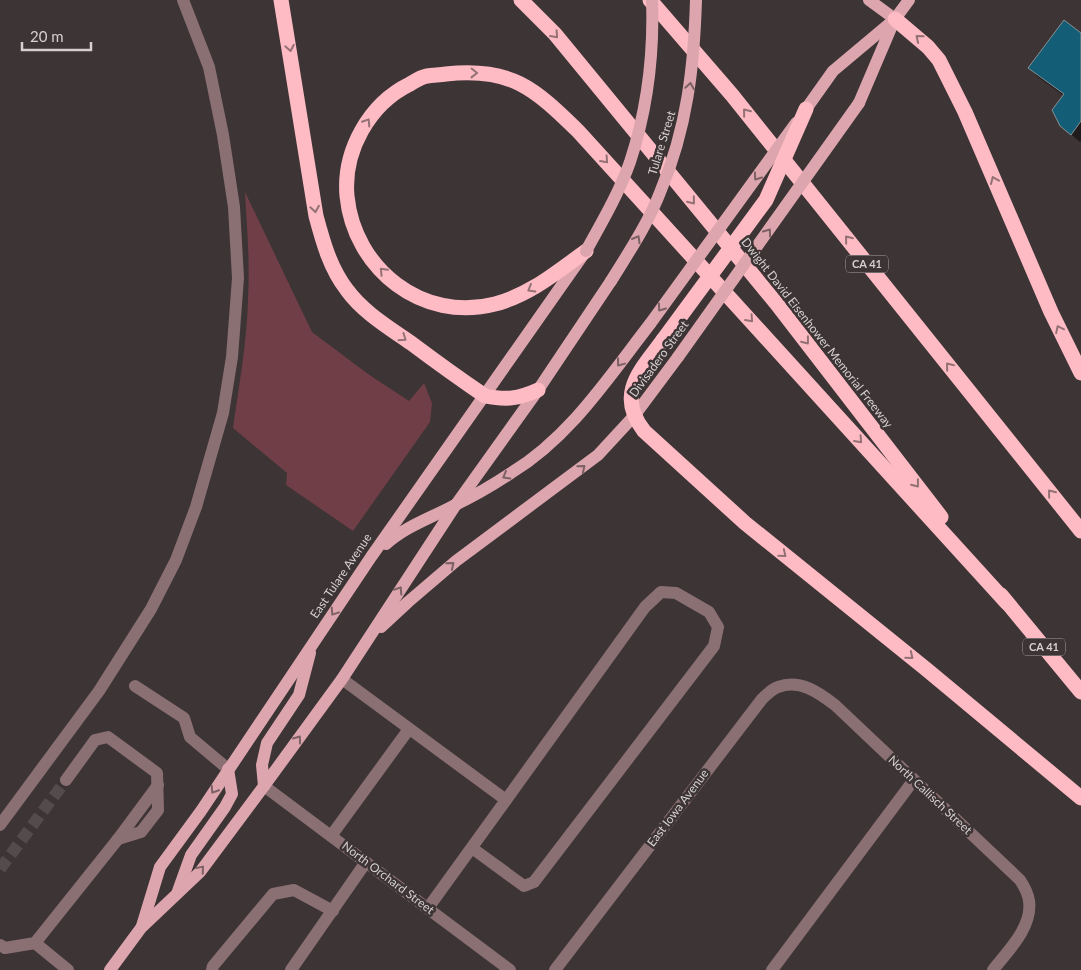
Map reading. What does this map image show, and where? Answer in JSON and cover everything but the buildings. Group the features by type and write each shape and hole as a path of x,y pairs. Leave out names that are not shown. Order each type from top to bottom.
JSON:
{"highway":[{"path":"281,0 316,216 324,247 346,289 369,313 485,396 511,399 523,397 538,390"},
{"name":"Dwight David Eisenhower Memorial Freeway","path":"521,0 555,34 776,303 1007,603 1081,692"},
{"name":"CA 41","path":"651,0 732,95 1081,531"},
{"path":"895,19 928,46 939,60 965,112 1051,312 1081,373"},
{"path":"586,251 546,280 514,298 479,307 447,306 428,302 413,296 382,272 369,256 352,217 347,196 347,174 353,149 362,130 374,111 388,98 403,87 426,76 488,73 510,80 539,94 578,131 1007,603"},
{"path":"806,109 766,200 636,376 630,393 634,416 644,431 745,523 926,669 1081,798"}],"main road":[{"name":"Tulare Street","path":"586,251 604,218 629,162 640,126 652,58 651,0"},
{"name":"Tulare Street","path":"612,281 639,236 661,192 675,151 685,114 692,72 696,0"},
{"path":"869,0 895,19"},
{"name":"Divisadero Street","path":"364,645 408,602 456,561 598,455 634,416 859,104 895,19 909,0"},
{"name":"Divisadero Street","path":"371,557 394,536 455,506 512,473 559,437 582,413 650,324 833,71 895,19"},
{"name":"East Tulare Avenue","path":"141,928 160,866 200,812 371,557 586,251"},
{"name":"East Tulare Avenue","path":"110,970 141,928 200,872 342,679 455,506 538,390 612,281"},
{"path":"264,786 262,764 267,743 299,695 312,644"},
{"path":"177,894 191,855 232,794 228,770"}],"street":[{"path":"0,825 99,691 152,609 176,560 196,507 223,413 232,357 238,278 234,207 223,135 209,67 183,0"},
{"path":"428,908 646,607 661,592 676,593 708,612 718,627 714,646 534,882 524,886 472,848"},
{"path":"342,679 506,800"},
{"name":"East Iowa Avenue","path":"555,970 762,699 776,687 794,684 806,686 821,694"},
{"path":"135,686 184,718 190,737 228,770"},
{"name":"North Callisch Street","path":"821,694 835,705 1020,880 1027,892 1030,903 1026,921 1020,936 993,970"},
{"path":"331,836 409,729"},
{"path":"0,945 4,948 35,942 118,839 158,785 157,773 108,737 95,740 66,780"},
{"path":"772,970 914,781"},
{"name":"North Orchard Street","path":"264,786 510,970"},
{"path":"292,970 366,862"},
{"path":"212,970 213,966 273,894 294,890 332,910"},
{"path":"35,942 68,970"}],"shaded area":[{"path":"245,192 312,332 368,374 409,401 424,383 432,403 430,422 353,531 286,485 287,473 233,428 246,331 249,286"}],"tunnel":[{"path":"0,869 66,780"}]}
